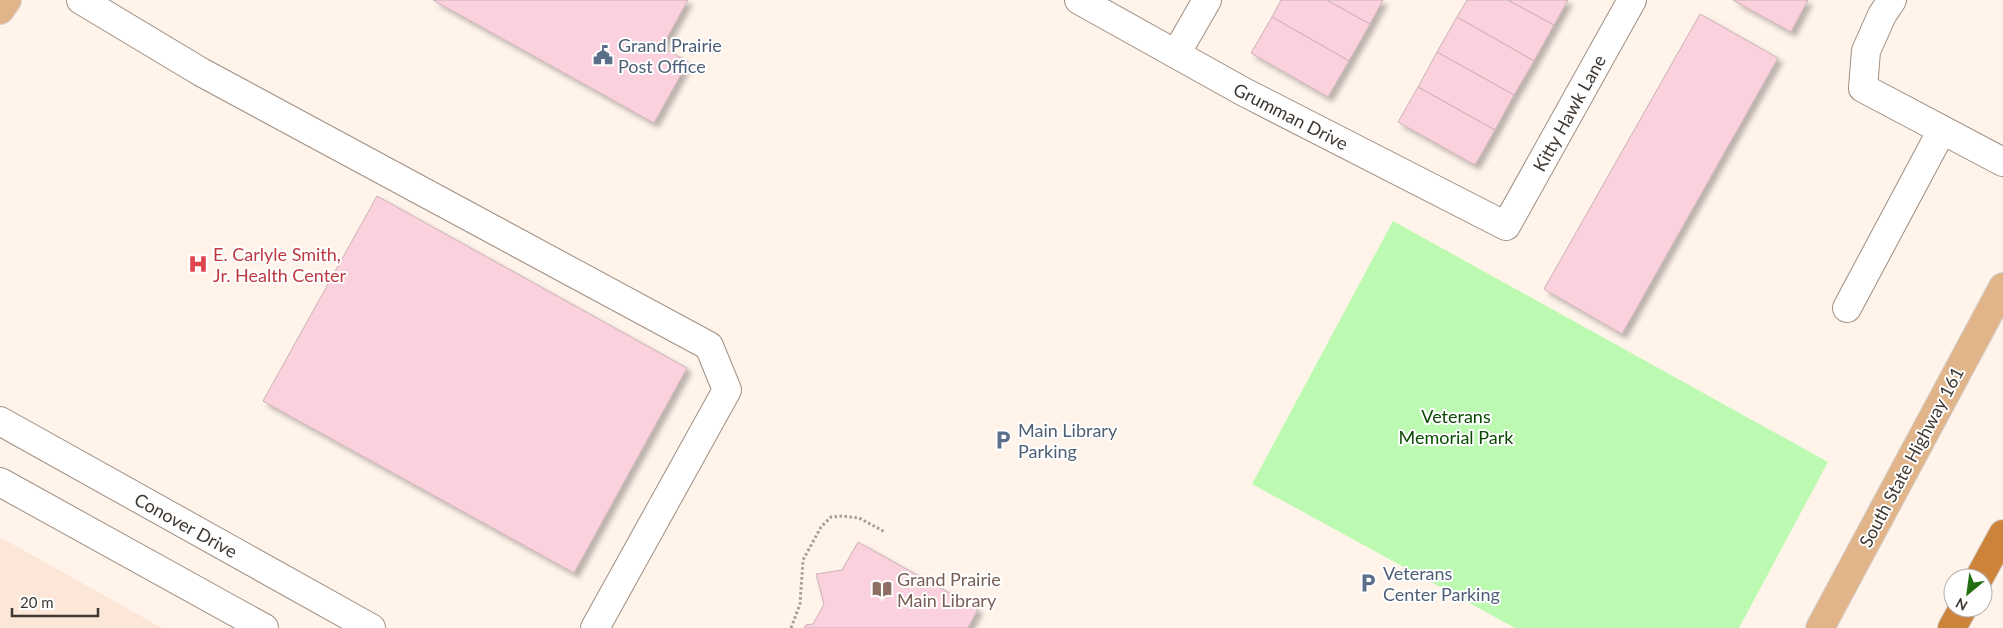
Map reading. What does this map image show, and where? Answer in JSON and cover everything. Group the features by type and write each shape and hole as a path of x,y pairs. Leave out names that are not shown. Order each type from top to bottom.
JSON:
{"highway":[{"path":"1984,568 2003,534"}],"main road":[{"path":"0,10 7,0"},
{"name":"South State Highway 161","path":"1820,628 2003,287"}],"street":[{"path":"81,0 201,72 709,346 727,390 595,628"},
{"name":"Grumman Drive","path":"1080,0 1244,92 1506,226"},
{"path":"1176,54 1206,0"},
{"name":"Kitty Hawk Lane","path":"1506,226 1632,0"},
{"path":"1892,0 1882,15 1866,51 1863,88 2003,162"},
{"path":"1847,308 1942,130"},
{"name":"Conover Drive","path":"0,421 372,628"},
{"path":"0,482 264,628"}],"path":[{"path":"791,628 800,604 803,560 821,527 831,517 842,516 859,518 885,532"}],"shaded area":[{"path":"0,537 162,628 0,628"}],"green space":[{"name":"Veterans Memorial Park","path":"1393,221 1828,462 1739,628 1515,628 1252,484"}],"building":[{"name":"Grand Prairie Post Office","path":"433,0 688,0 662,47 688,62 654,123"},
{"path":"1281,0 1327,0 1370,24 1349,61 1272,17"},
{"path":"1327,0 1383,0 1370,24"},
{"path":"1467,0 1508,0 1554,25 1534,61 1457,17"},
{"path":"1508,0 1568,0 1554,25"},
{"path":"1733,0 1808,0 1791,32"},
{"path":"1700,14 1778,58 1622,334 1544,289"},
{"path":"1272,17 1349,61 1328,97 1251,53"},
{"path":"1457,17 1534,61 1514,95 1437,52"},
{"path":"1437,52 1514,95 1495,130 1418,87"},
{"path":"1418,87 1495,130 1475,165 1398,122"},
{"path":"377,196 687,368 574,573 263,401"},
{"name":"Grand Prairie Main Library","path":"858,542 978,609 968,628 804,628 806,625 813,624 824,604 816,574 842,570"}],"place":[{"name":"Grand Prairie Post Office","path":"603,55"},
{"name":"E. Carlyle Smith, Jr. Health Center","path":"198,264"},
{"name":"Main Library Parking","path":"1003,440"},
{"name":"Veterans Center Parking","path":"1368,583"},
{"name":"Grand Prairie Main Library","path":"882,589"}]}
